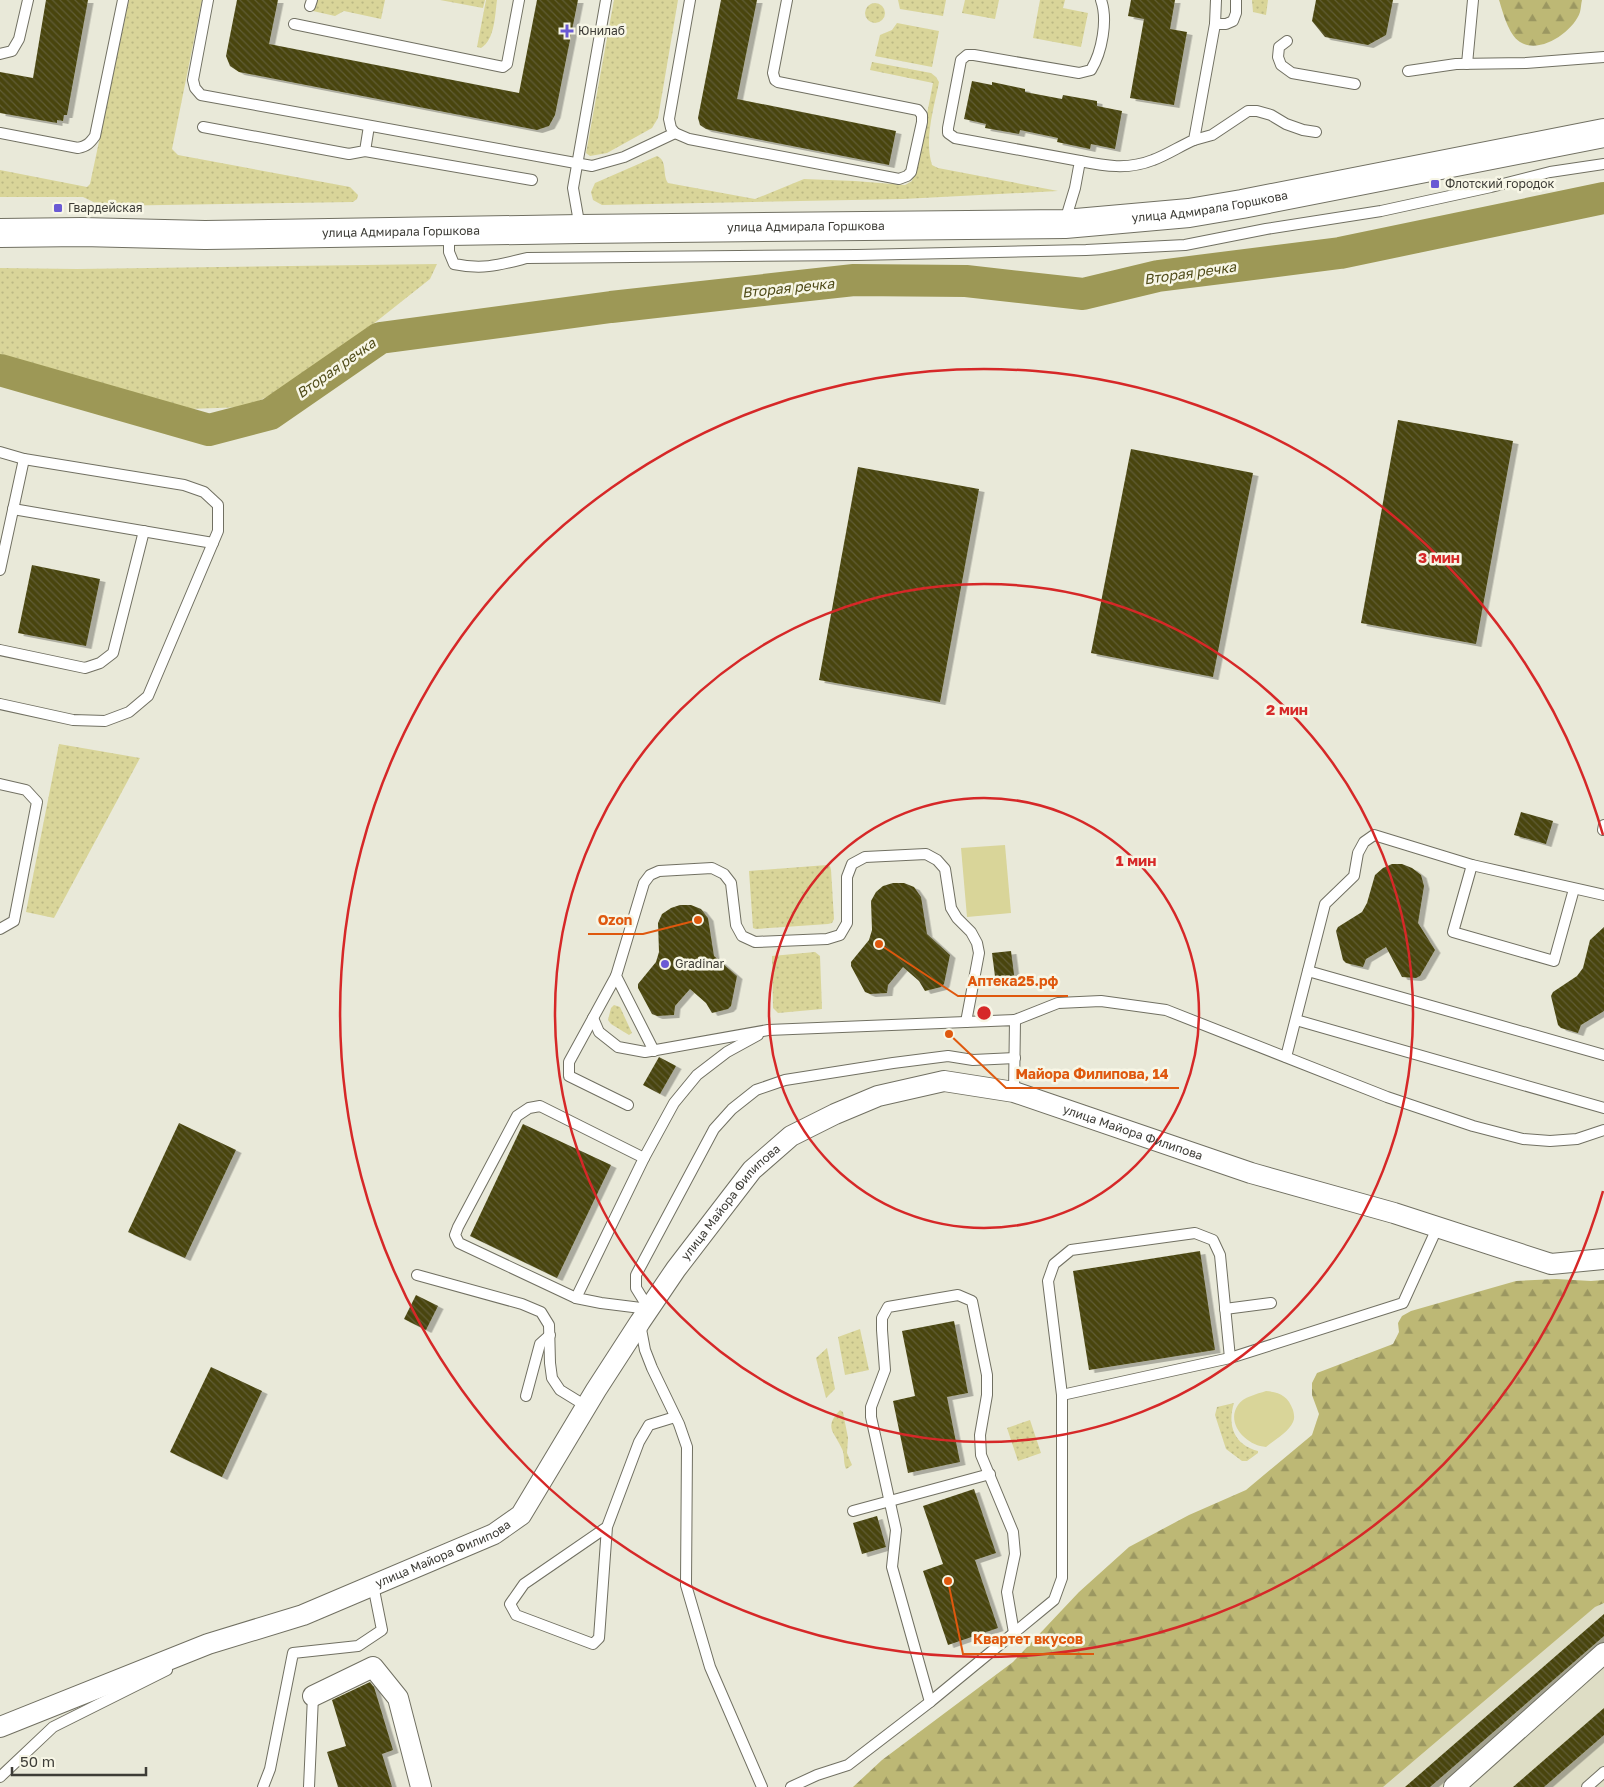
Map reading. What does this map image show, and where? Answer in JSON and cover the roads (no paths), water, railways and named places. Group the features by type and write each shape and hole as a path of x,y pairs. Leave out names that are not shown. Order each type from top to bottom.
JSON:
{"main road":[{"name":"улица Адмирала Горшкова","path":"0,233 205,235 1065,224 1189,213 1604,133"}],"street":[{"name":"улица Майора Филипова","path":"0,1727 208,1644 303,1615 494,1534 521,1515 586,1406 644,1315 682,1261 752,1170 791,1136 835,1114 878,1096 944,1081 1014,1092 1251,1173 1438,1226 1551,1264 1604,1259"},
{"path":"1454,1787 1604,1653"},
{"path":"313,1696 373,1667 398,1698 423,1785"}],"lane":[{"path":"0,54 12,51 19,39 28,0"},
{"path":"0,134 78,148 90,143 95,136 123,0"},
{"path":"208,0 193,80 195,88 200,95 592,166 624,157 675,133"},
{"path":"294,24 503,67 507,64 519,0"},
{"path":"580,229 573,188 606,0"},
{"path":"690,0 669,119 671,128 675,133 689,139 899,179 907,176 911,172 922,122 922,115 918,110 775,80 773,73 787,0"},
{"path":"1102,0 1105,19 1097,60 1091,70 1079,73 974,55 967,55 961,60 948,133 955,138 1080,161 1126,167 1154,160 1194,140 1212,135 1248,111 1257,111 1271,115 1286,124 1316,132"},
{"path":"1194,140 1215,24 1216,0"},
{"path":"1215,24 1226,24 1234,21 1236,0"},
{"path":"1467,64 1473,0"},
{"path":"1287,41 1279,47 1278,57 1282,65 1292,73 1355,84"},
{"path":"1408,71 1456,64 1526,63 1604,57"},
{"path":"365,151 369,126"},
{"path":"203,127 341,154 365,151 532,180"},
{"path":"1065,224 1080,161"},
{"path":"448,231 449,252 454,264 467,267 488,267 527,258 857,255 1086,250 1185,245 1266,229 1381,210 1550,172 1604,164"},
{"path":"0,452 24,459 184,485 204,492 218,505 218,531 148,696 129,712 105,721 73,720 0,704"},
{"path":"0,570 24,459"},
{"path":"13,509 213,543"},
{"path":"0,650 86,668 100,663 113,653 144,531"},
{"path":"0,784 26,790 36,802 14,921 0,930"},
{"path":"1604,825 1604,830"},
{"path":"1286,1057 1325,904 1354,876 1358,853 1364,842 1374,835 1472,865 1604,895"},
{"path":"628,1105 569,1076 569,1062 616,976 644,883 650,875 659,870 712,868 724,874 731,883 736,925 742,936 755,942 827,939 840,935 847,923 847,877 852,864 865,857 926,854 937,860 945,869 951,908 957,918 971,932 977,943 979,953 966,1022"},
{"path":"1472,865 1452,932 1554,961 1574,888"},
{"path":"1308,971 1604,1054"},
{"path":"616,976 654,1051"},
{"path":"593,1018 599,1032 618,1047 645,1052 768,1030 1015,1020 1058,1003 1101,1000 1166,1010 1387,1097 1473,1126 1523,1139 1550,1141 1577,1139 1604,1130"},
{"path":"1014,1092 1015,1020"},
{"path":"1296,1020 1604,1108"},
{"path":"576,1298 644,1158 674,1103 697,1074 727,1052 768,1030"},
{"path":"762,1787 710,1667 686,1585 687,1447 676,1417 645,1350 644,1315 636,1288 636,1275 714,1129 732,1109 756,1090 785,1080 948,1056 973,1060 1014,1058"},
{"path":"644,1158 540,1106 529,1108 517,1116 458,1227 456,1235 459,1243 576,1298 644,1315"},
{"path":"1062,1395 1230,1358 1403,1303 1438,1226"},
{"path":"792,1787 816,1775 848,1765 930,1702 1054,1600 1062,1578 1062,1395 1048,1281 1054,1264 1071,1250 1195,1233 1213,1240 1220,1255 1230,1358"},
{"path":"416,1275 522,1304 541,1312 550,1325 552,1378 560,1390 586,1406"},
{"path":"930,1702 892,1567 896,1530 888,1501 871,1417 870,1407 885,1370 882,1318 888,1307 958,1295 972,1301 987,1375 987,1395 980,1435 981,1455 1013,1532 1015,1554 1007,1592 1014,1633"},
{"path":"1225,1309 1271,1303"},
{"path":"526,1396 540,1344 550,1335"},
{"path":"607,1527 524,1584 510,1604 516,1615 592,1644 599,1638 607,1527 639,1442 649,1426 676,1417"},
{"path":"852,1511 990,1474"},
{"path":"263,1787 270,1769 293,1653 358,1646 382,1630 373,1586"},
{"path":"0,1777 53,1727 173,1667 208,1644"},
{"path":"308,1787 313,1696"},
{"path":"1587,1787 1604,1772"}],"waterway":[{"name":"Вторая речка","path":"0,370 209,430 270,414 380,338 611,307 854,280 966,281 1083,294 1158,276 1340,253 1604,198"}],"place":[{"name":"Юнилаб","path":"567,31"},
{"name":"Флотский городок","path":"1435,184"},
{"name":"Гвардейская","path":"58,208"},
{"name":"Ozon","path":"698,920"},
{"name":"Аптека25.рф","path":"879,944"},
{"name":"Gradinar","path":"665,964"},
{"name":"Майора Филипова, 14","path":"949,1034"},
{"name":"Квартет вкусов","path":"948,1581"}]}
